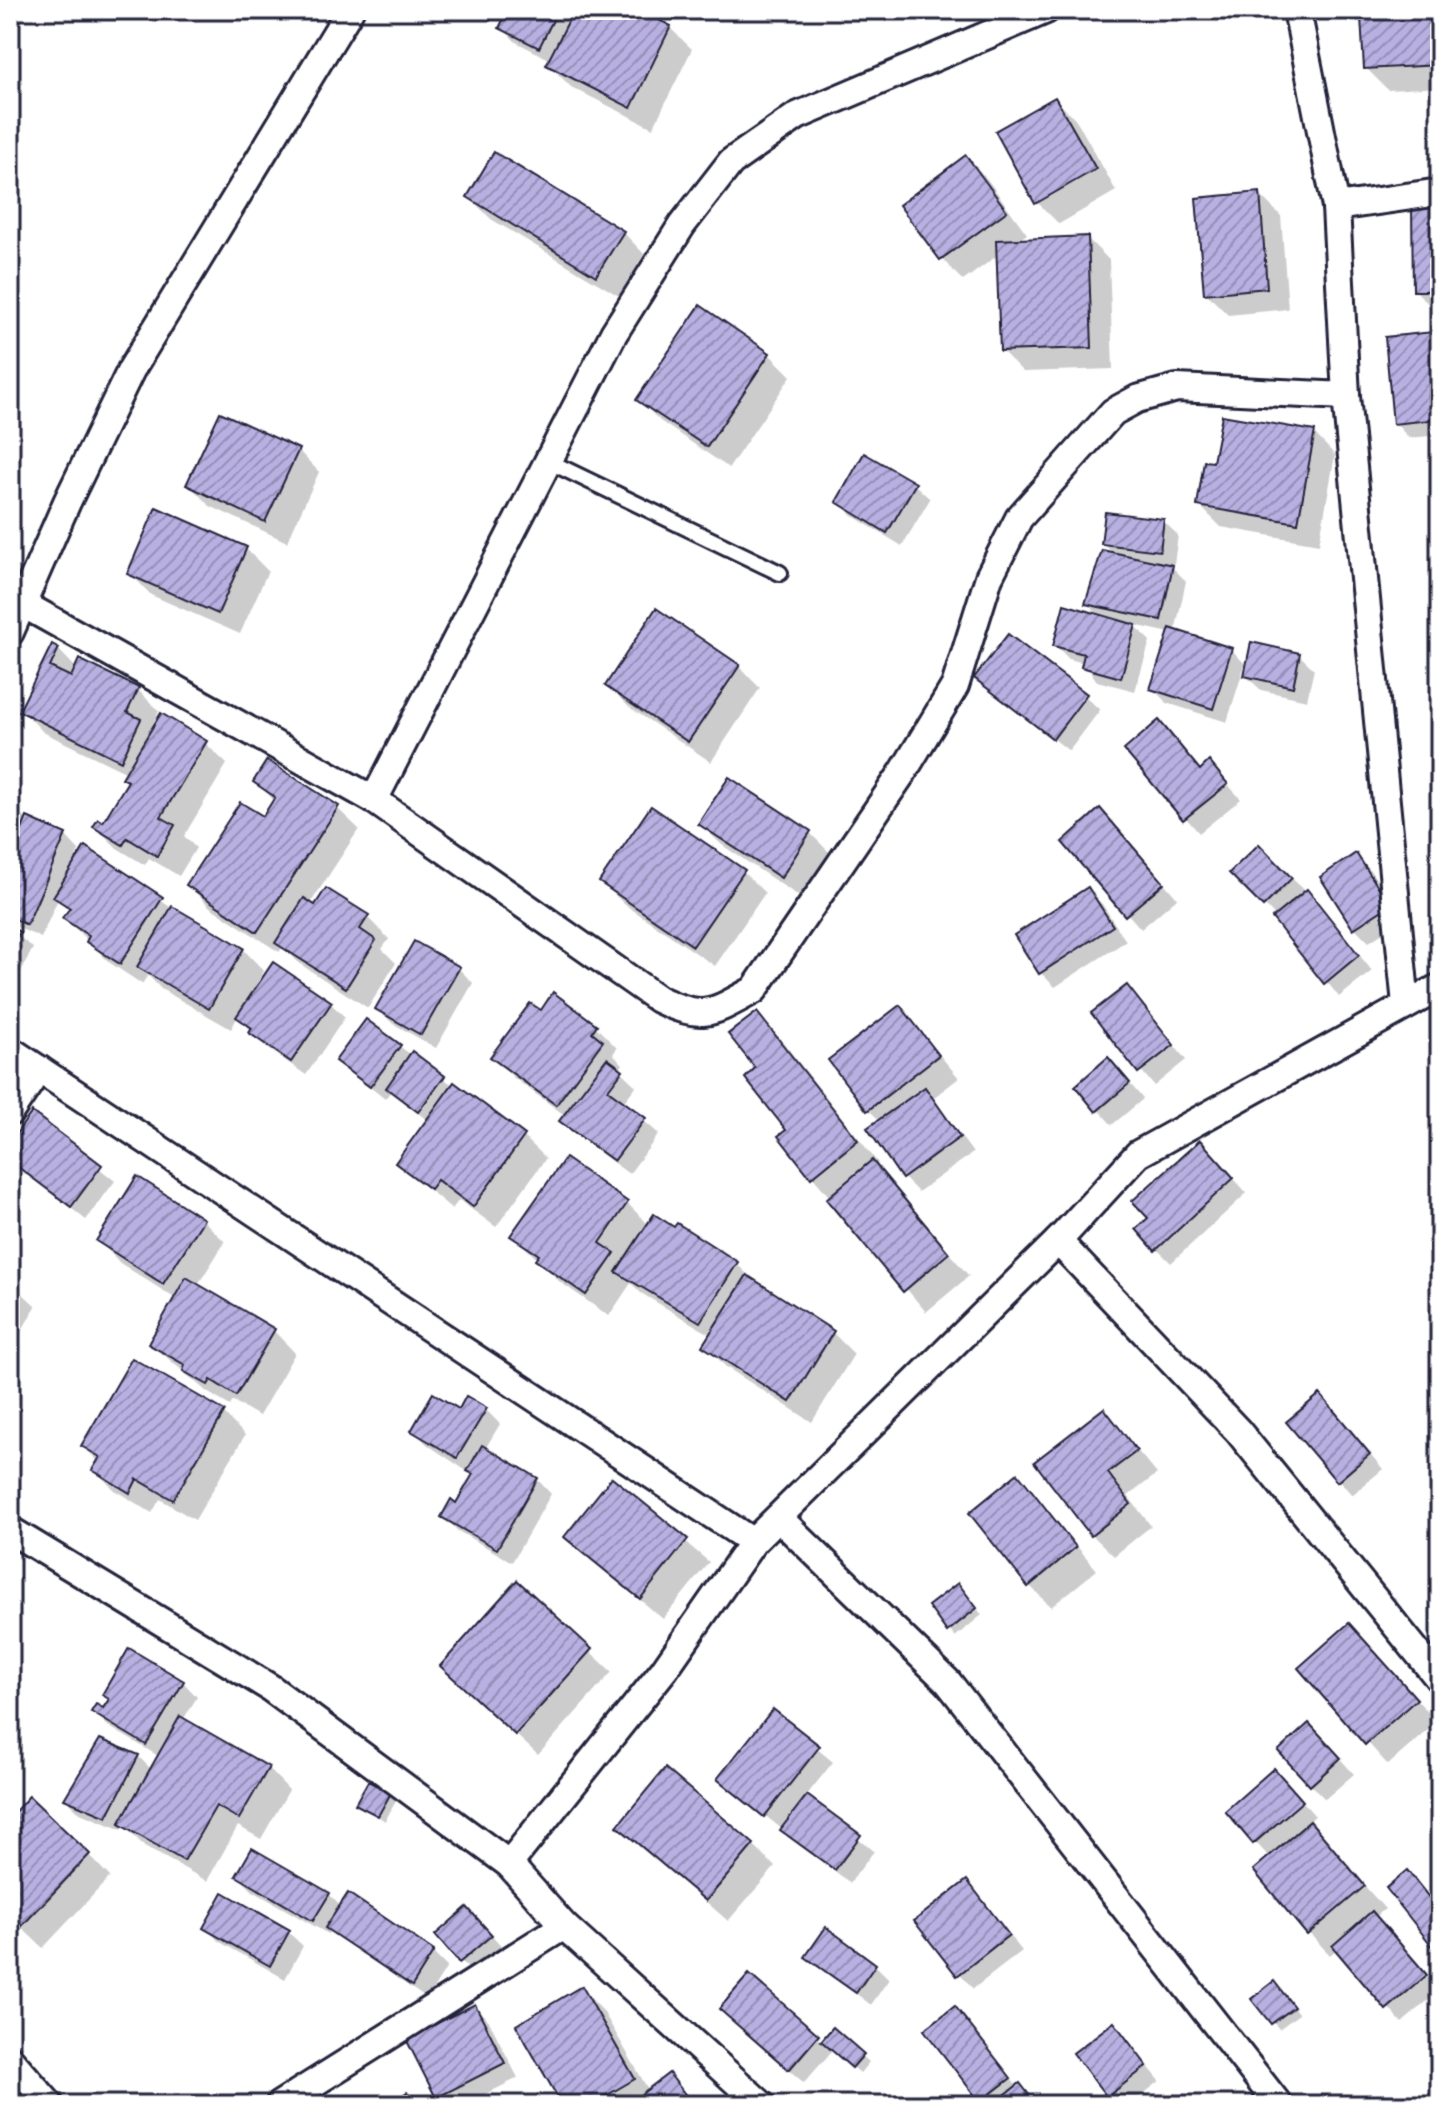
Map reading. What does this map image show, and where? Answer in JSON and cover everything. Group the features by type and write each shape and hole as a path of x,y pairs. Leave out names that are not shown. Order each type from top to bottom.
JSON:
{"street":[{"path":"10,632 131,370 350,10"},
{"path":"374,800 614,333 682,225 731,162 797,116 1046,10"},
{"path":"1297,10 1336,207 1346,396 1406,1005"},
{"path":"1336,207 1440,192"},
{"path":"21,603 374,800 658,999 688,1013 718,1010 754,990 903,772 955,686 989,577 1019,518 1113,412 1137,399 1177,388 1346,396"},
{"path":"509,1864 664,1670 753,1542 780,1519 1058,1241 1138,1154 1440,987"},
{"path":"10,1050 753,1542"},
{"path":"10,1112 39,1069"},
{"path":"1058,1241 1238,1431 1440,1680"},
{"path":"780,1519 948,1682 1279,2105"},
{"path":"10,1530 269,1687 509,1864 564,1926 762,2105"},
{"path":"279,2105 564,1926"},
{"path":"10,2059 50,2105"}],"lane":[{"path":"548,461 780,573"}],"building":[{"path":"508,10 558,10 539,48 499,28"},
{"path":"574,10 640,10 671,26 631,108 546,65"},
{"path":"1440,13 1440,65 1364,69 1361,17"},
{"path":"1055,97 1096,169 1035,204 995,131"},
{"path":"494,152 624,231 596,276 467,197"},
{"path":"966,155 1007,211 940,260 899,205"},
{"path":"1260,192 1267,288 1204,294 1196,198"},
{"path":"1412,207 1440,207 1440,291 1413,291"},
{"path":"1088,236 1092,348 1000,351 996,240"},
{"path":"700,305 770,353 707,447 636,400"},
{"path":"1433,332 1440,419 1393,424 1385,337"},
{"path":"220,412 299,449 265,522 186,485"},
{"path":"1222,415 1315,431 1298,523 1197,506 1204,461 1213,462"},
{"path":"864,453 916,483 887,533 836,502"},
{"path":"156,507 247,547 218,614 127,574"},
{"path":"1105,512 1164,519 1160,551 1101,544"},
{"path":"1102,550 1173,565 1161,620 1085,604"},
{"path":"1064,604 1136,625 1121,678 1081,667 1084,654 1053,646"},
{"path":"656,608 740,665 688,742 605,686"},
{"path":"1170,628 1232,648 1213,709 1150,689"},
{"path":"1008,634 1087,694 1053,739 974,678"},
{"path":"1251,642 1300,653 1293,687 1244,676"},
{"path":"52,644 59,648 50,667 71,677 79,659 139,688 127,712 141,719 121,761 19,711"},
{"path":"161,713 207,741 161,817 175,825 157,856 127,838 123,845 93,827 98,819 103,822 128,781 122,778"},
{"path":"1159,720 1200,770 1209,761 1228,784 1183,820 1124,750"},
{"path":"267,760 339,806 257,932 186,885 240,802 263,816 275,797 253,782"},
{"path":"729,777 811,831 781,878 698,824"},
{"path":"10,805 20,809 10,830"},
{"path":"651,806 745,870 693,946 599,882"},
{"path":"1100,808 1164,883 1125,916 1062,842"},
{"path":"27,817 66,834 27,925 10,917 10,858"},
{"path":"1259,844 1292,878 1263,907 1229,873"},
{"path":"85,846 163,897 120,964 86,942 89,936 62,918 70,908 53,897"},
{"path":"1356,853 1390,905 1353,929 1320,877"},
{"path":"1088,887 1113,926 1039,974 1014,935"},
{"path":"326,888 369,915 360,929 376,940 346,988 275,943 304,898 315,905"},
{"path":"1307,889 1359,955 1324,984 1272,918"},
{"path":"172,906 244,948 209,1009 137,967"},
{"path":"10,927 20,932 10,951"},
{"path":"414,941 460,967 421,1035 375,1009"},
{"path":"273,962 332,1002 291,1062 249,1033 252,1028 236,1017"},
{"path":"1127,985 1174,1045 1138,1073 1091,1013"},
{"path":"553,992 597,1025 592,1032 603,1041 556,1105 490,1057 530,1003 541,1010"},
{"path":"900,1005 939,1055 867,1111 828,1060"},
{"path":"757,1012 858,1140 811,1178 778,1136 786,1130 745,1078 755,1068 728,1034"},
{"path":"366,1019 401,1045 370,1087 335,1061"},
{"path":"412,1051 445,1076 418,1112 386,1088"},
{"path":"1108,1057 1130,1083 1096,1112 1075,1086"},
{"path":"607,1058 623,1070 608,1090 646,1118 614,1161 559,1121"},
{"path":"454,1082 525,1135 473,1207 437,1180 430,1189 395,1163"},
{"path":"925,1087 960,1137 902,1179 867,1128"},
{"path":"32,1112 102,1165 71,1207 10,1161 10,1142"},
{"path":"1200,1140 1234,1178 1155,1251 1136,1229 1148,1218 1132,1201"},
{"path":"565,1158 628,1202 600,1243 615,1253 586,1295 535,1260 539,1255 510,1236"},
{"path":"872,1160 949,1253 903,1292 826,1199"},
{"path":"137,1176 204,1219 163,1284 96,1241"},
{"path":"654,1214 674,1227 677,1223 738,1262 700,1322 616,1272"},
{"path":"747,1275 834,1331 790,1402 702,1346"},
{"path":"186,1277 275,1329 236,1396 211,1380 208,1385 183,1371 185,1365 148,1344"},
{"path":"132,1358 225,1411 173,1500 137,1479 130,1493 92,1470 100,1457 81,1446"},
{"path":"433,1393 459,1409 466,1396 487,1408 457,1458 411,1431"},
{"path":"1320,1394 1370,1454 1337,1482 1286,1422"},
{"path":"1104,1408 1137,1451 1108,1473 1131,1504 1091,1536 1034,1462"},
{"path":"482,1445 538,1478 497,1549 441,1517 451,1499 456,1503 473,1474 467,1471"},
{"path":"1018,1473 1076,1547 1028,1587 969,1513"},
{"path":"612,1477 688,1539 640,1599 564,1537"},
{"path":"517,1580 592,1649 515,1735 440,1666"},
{"path":"958,1583 977,1608 947,1632 928,1606"},
{"path":"1349,1623 1417,1699 1365,1745 1298,1668"},
{"path":"129,1648 184,1681 146,1745 91,1712 96,1704 103,1708 109,1699 102,1695"},
{"path":"773,1709 820,1746 764,1817 717,1779"},
{"path":"180,1716 269,1767 239,1819 216,1806 184,1861 119,1824"},
{"path":"1309,1723 1341,1758 1310,1786 1278,1751"},
{"path":"100,1739 139,1755 107,1817 64,1799"},
{"path":"665,1768 754,1844 706,1901 617,1826"},
{"path":"1274,1768 1303,1801 1253,1844 1225,1811"},
{"path":"368,1781 391,1793 378,1816 355,1804"},
{"path":"807,1795 861,1835 835,1870 780,1830"},
{"path":"29,1796 90,1854 20,1928 10,1919 10,1817"},
{"path":"1310,1821 1365,1886 1307,1935 1253,1870"},
{"path":"252,1848 330,1893 313,1921 236,1876"},
{"path":"1407,1870 1440,1911 1440,1956 1386,1888"},
{"path":"967,1880 1009,1935 957,1976 914,1921"},
{"path":"223,1892 290,1930 270,1966 203,1928"},
{"path":"348,1893 434,1951 412,1986 325,1928"},
{"path":"467,1907 492,1935 459,1963 435,1935"},
{"path":"1372,1911 1427,1975 1386,2010 1332,1946"},
{"path":"826,1927 876,1964 856,1993 805,1957"},
{"path":"749,1974 819,2035 789,2070 719,2009"},
{"path":"1274,1981 1294,2007 1271,2024 1251,1999"},
{"path":"582,1986 635,2079 590,2105 562,2105 516,2025"},
{"path":"475,2004 505,2063 436,2098 406,2039"},
{"path":"955,2006 1011,2078 980,2102 924,2030"},
{"path":"1114,2022 1147,2066 1107,2097 1073,2053"},
{"path":"833,2027 864,2054 852,2068 821,2041"},
{"path":"669,2073 693,2105 627,2105"},
{"path":"1020,2083 1037,2105 992,2105"},
{"path":"10,2086 21,2105 10,2105"},
{"path":"407,2092 416,2105 387,2105"}]}
